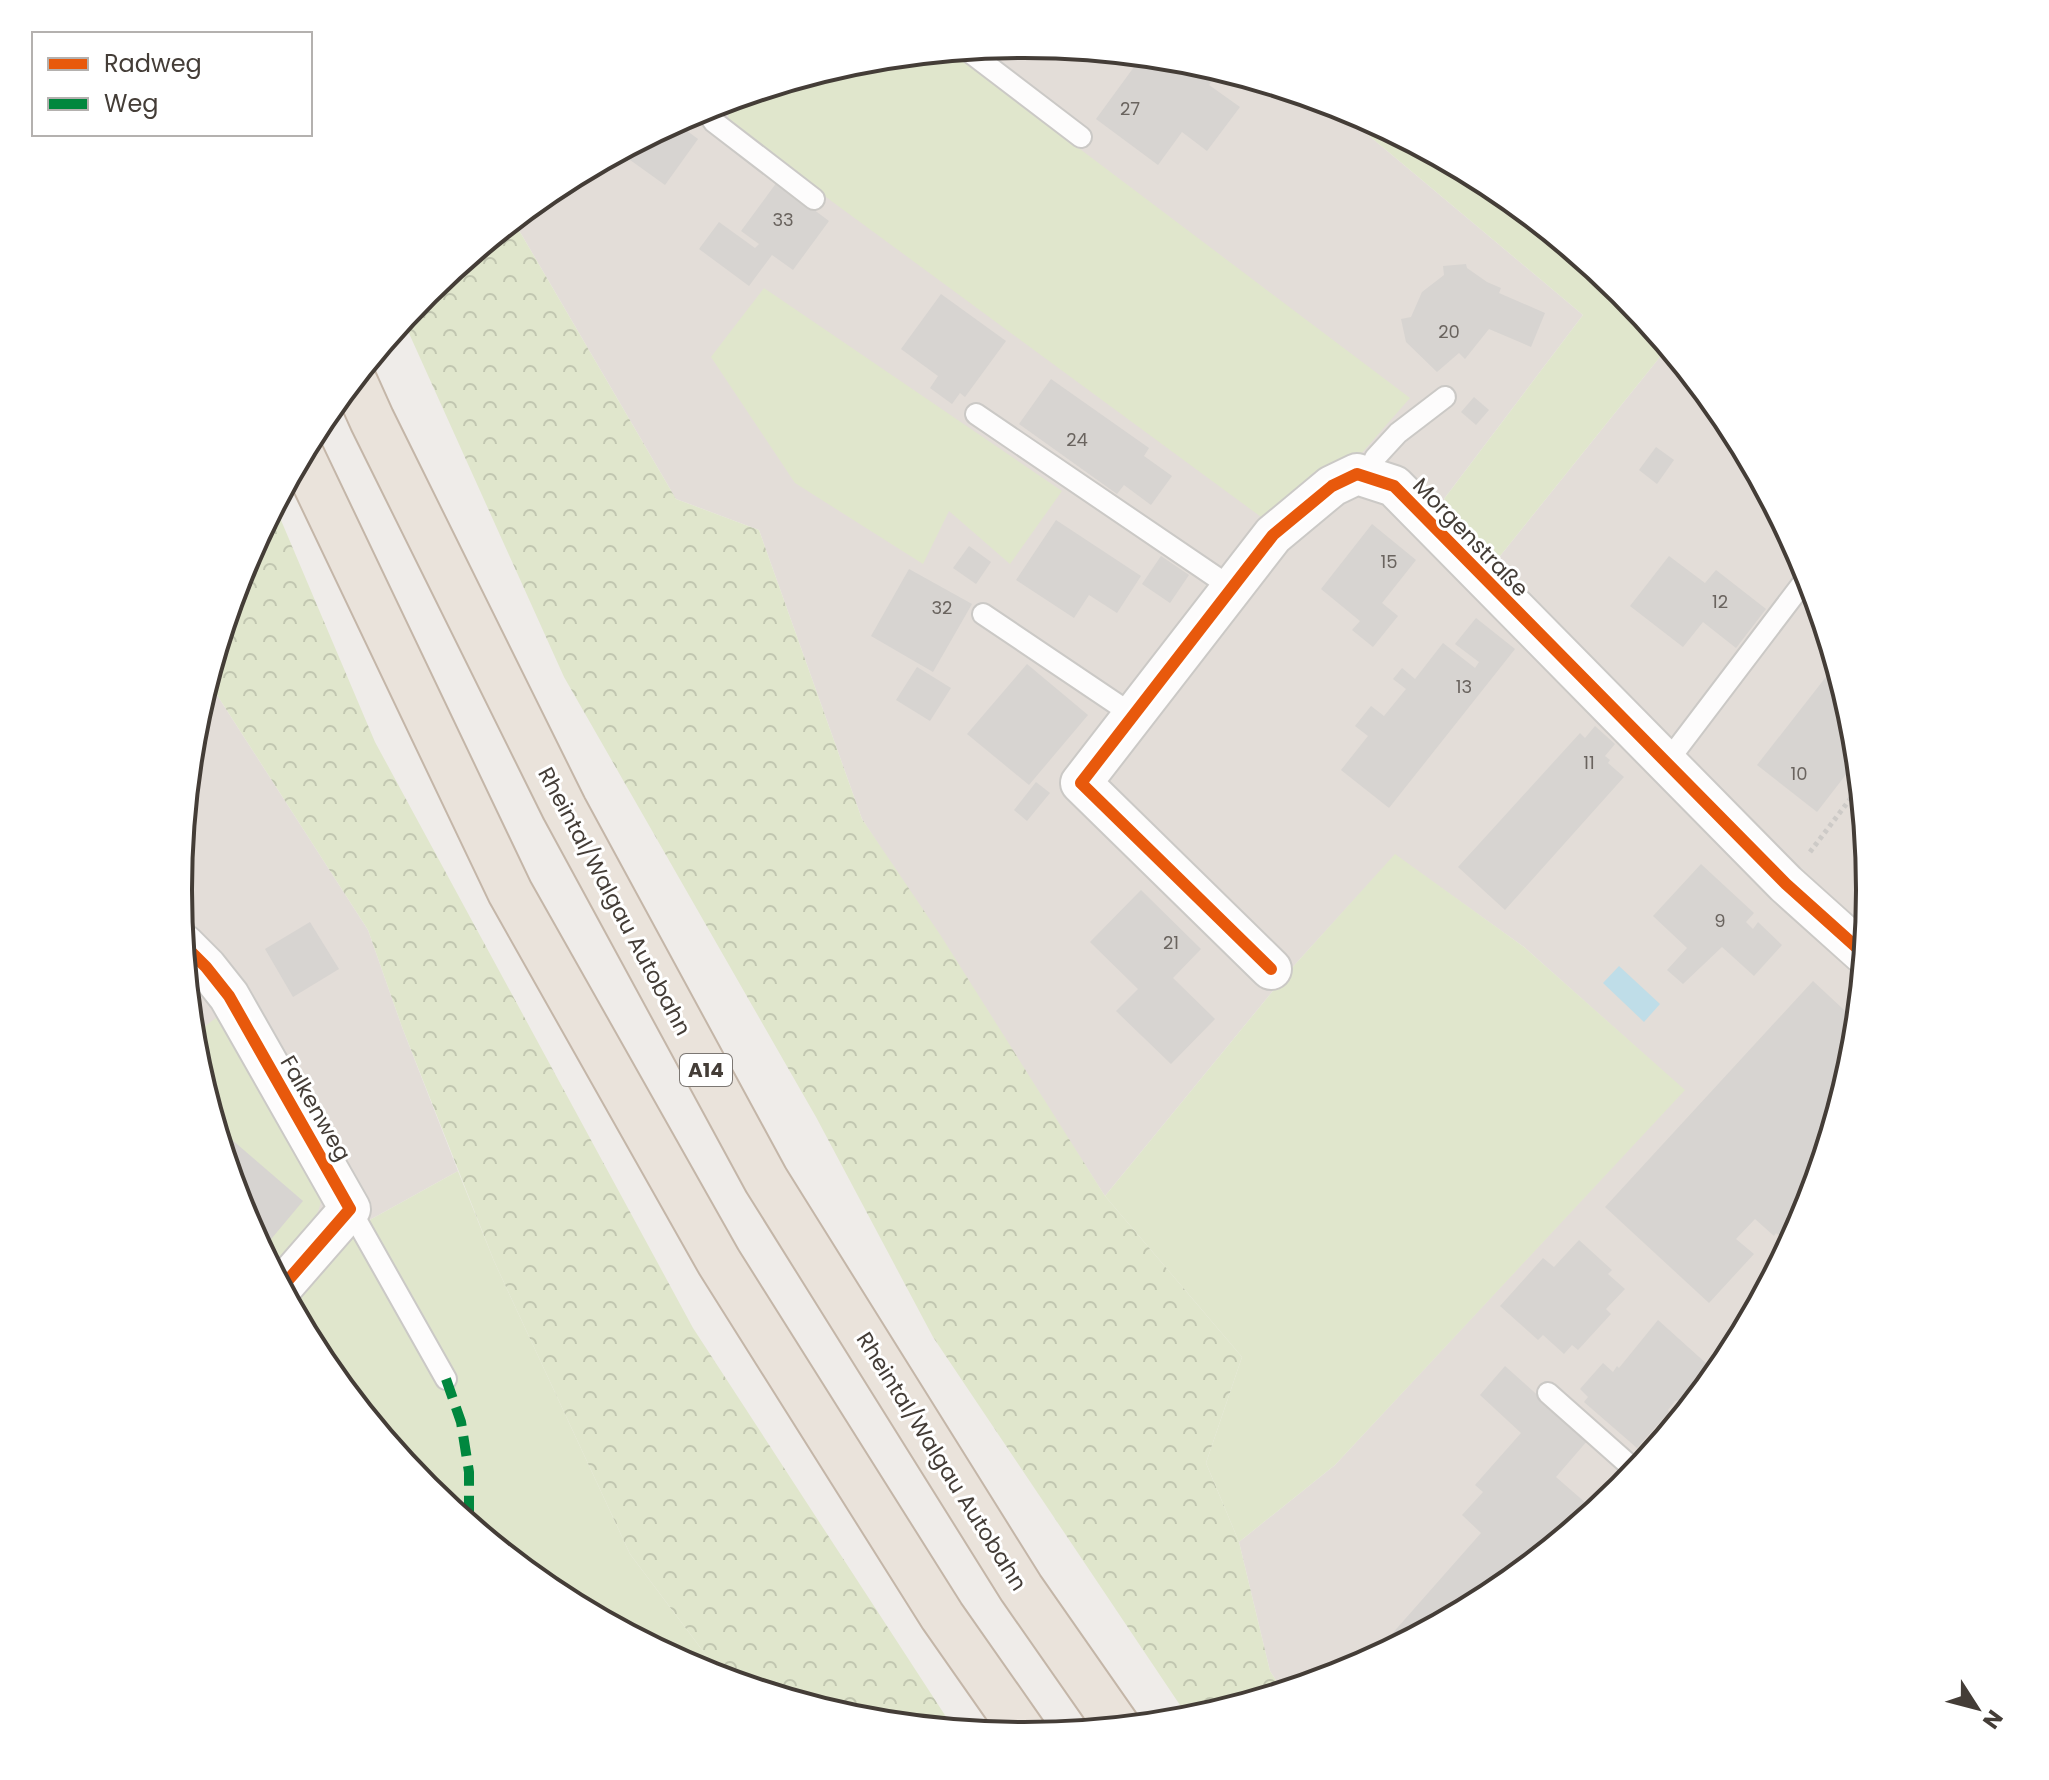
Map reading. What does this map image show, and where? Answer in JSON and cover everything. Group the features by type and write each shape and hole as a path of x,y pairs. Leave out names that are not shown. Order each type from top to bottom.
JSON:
{"highway":[{"name":"Rheintal/Walgau Autobahn","path":"359,391 564,808 766,1180 1021,1588 1111,1717"},
{"path":"308,468 510,892 719,1262 942,1616 1016,1722"}],"street":[{"path":"1271,969 1081,783 1273,535 1332,486 1357,474 1370,478"},
{"name":"Morgenstraße","path":"1370,478 1394,486 1786,884 1855,946"},
{"name":"Falkenweg","path":"195,956 229,996 350,1209"},
{"path":"289,1279 350,1209"}],"lane":[{"path":"980,60 1081,137"},
{"path":"712,119 814,199"},
{"path":"1370,478 1375,458 1398,433 1445,397"},
{"path":"976,414 1232,588"},
{"path":"1667,762 1799,588"},
{"path":"983,614 1133,715"},
{"path":"350,1209 446,1379"},
{"path":"1548,1393 1627,1463"}],"path":[{"path":"1786,884 1851,798"}],"shaded area":[{"path":"1024,58 1133,65 1240,86 1343,121 1362,130 1583,315 1444,499 1496,561 1661,355 1716,428 1745,474 1771,522 1812,623 1841,728 1849,781 1855,836 1855,944 1841,1052 1828,1105 1793,1208 1771,1258 1745,1306 1685,1396 1650,1439 1573,1516 1487,1582 1392,1636 1343,1659 1277,1682 1270,1671 1239,1542 1335,1465 1684,1090 1524,947 1395,855 1290,970 1105,1196 862,819 759,530 676,499 519,230 609,169 706,121 809,86 916,65"},
{"path":"216,694 368,930 458,1171 339,1237 260,1217 237,1157 208,1052 194,944 192,890 200,781"}],"green space":[{"path":"963,61 1410,398 1346,471 1272,525 739,133 728,113 809,86 916,65"},
{"path":"1362,130 1440,169 1531,230 1613,302 1661,355 1496,561 1444,499 1583,315"},
{"path":"519,230 676,499 759,530 862,819 941,936 1105,1196 1242,1357 1206,1463 1239,1542 1270,1671 1277,1682 1181,1707 933,1337 816,1117 564,677 408,331 476,264"},
{"path":"764,288 1062,491 1010,564 949,511 923,564 795,483 711,357"},
{"path":"280,518 375,742 693,1328 947,1718 862,1706 809,1694 710,1661 630,1554 494,1261 402,1027 368,930 216,694 237,623"},
{"path":"1395,854 1524,947 1685,1090 1335,1465 1239,1542 1206,1463 1242,1357 1105,1196 1290,970"},
{"path":"220,1015 294,1136 317,1184 321,1199 315,1218 281,1263 237,1157 221,1105 204,1027"},
{"path":"458,1171 494,1261 630,1554 710,1661 608,1611 562,1582 476,1516 399,1439 333,1352 295,1290 339,1237"}],"water":[{"path":"1619,966 1660,1004 1644,1022 1603,983"}],"building":[{"path":"1135,65 1213,80 1209,85 1240,107 1207,151 1182,132 1158,165 1096,119"},
{"path":"686,130 698,139 665,185 629,159"},
{"path":"777,182 829,221 793,270 772,255 749,286 699,249 719,222 755,248 759,244 741,231"},
{"path":"1466,264 1487,282 1501,288 1499,293 1545,313 1531,347 1489,329 1465,359 1459,353 1437,372 1406,342 1401,319 1411,317 1422,292 1444,275 1443,266"},
{"path":"941,294 1006,341 965,397 960,393 952,404 930,388 938,376 901,349"},
{"path":"1051,379 1149,448 1144,456 1172,476 1151,505 1124,485 1117,494 1019,424"},
{"path":"1474,397 1489,410 1476,425 1461,412"},
{"path":"1656,447 1674,460 1657,484 1639,470"},
{"path":"1056,520 1141,576 1117,613 1089,595 1074,618 1016,580"},
{"path":"1372,524 1416,560 1382,603 1398,616 1373,647 1352,630 1360,621 1321,589"},
{"path":"969,546 991,562 976,584 953,568"},
{"path":"1161,556 1189,575 1170,603 1142,584"},
{"path":"1669,556 1705,583 1716,570 1766,609 1736,648 1703,622 1683,647 1630,606"},
{"path":"909,569 972,604 933,672 871,636"},
{"path":"1476,618 1515,649 1389,808 1341,770 1368,736 1355,726 1371,706 1384,716 1406,689 1393,679 1402,668 1415,679 1443,643 1475,668 1479,662 1455,644"},
{"path":"1027,664 1088,715 1029,785 967,734"},
{"path":"917,667 951,688 930,721 896,700"},
{"path":"1828,674 1848,772 1817,812 1757,765"},
{"path":"1595,726 1615,744 1605,756 1610,760 1608,763 1624,777 1505,910 1458,867 1580,733 1585,738"},
{"path":"1036,782 1050,793 1027,821 1014,810"},
{"path":"1701,864 1754,913 1746,922 1753,929 1758,922 1782,945 1754,976 1722,947 1683,984 1667,970 1687,948 1653,916"},
{"path":"1141,890 1201,949 1173,978 1215,1019 1171,1064 1116,1011 1138,989 1090,942"},
{"path":"310,922 339,969 293,997 265,949"},
{"path":"1813,981 1847,1013 1828,1105 1812,1157 1780,1237 1776,1233 1774,1236 1755,1219 1736,1239 1754,1254 1709,1303 1605,1207"},
{"path":"232,1139 303,1201 270,1240"},
{"path":"1579,1240 1612,1270 1608,1274 1625,1289 1606,1309 1611,1314 1578,1350 1572,1345 1564,1354 1543,1335 1538,1340 1500,1306 1543,1258 1554,1267"},
{"path":"1658,1320 1707,1364 1681,1401 1675,1401 1637,1448 1584,1402 1588,1397 1580,1389 1603,1363 1613,1372 1617,1366 1619,1368"},
{"path":"1505,1366 1588,1440 1556,1477 1586,1503 1487,1582 1389,1638 1481,1533 1462,1515 1483,1492 1475,1485 1521,1433 1480,1395"}],"marked path":[{"path":"446,1379 461,1422 469,1472 469,1509"}],"cycle path":[{"path":"1271,969 1081,783 1273,535 1332,486 1357,474 1394,486 1786,884 1855,946"},
{"path":"195,956 229,996 350,1209 289,1279"}]}
